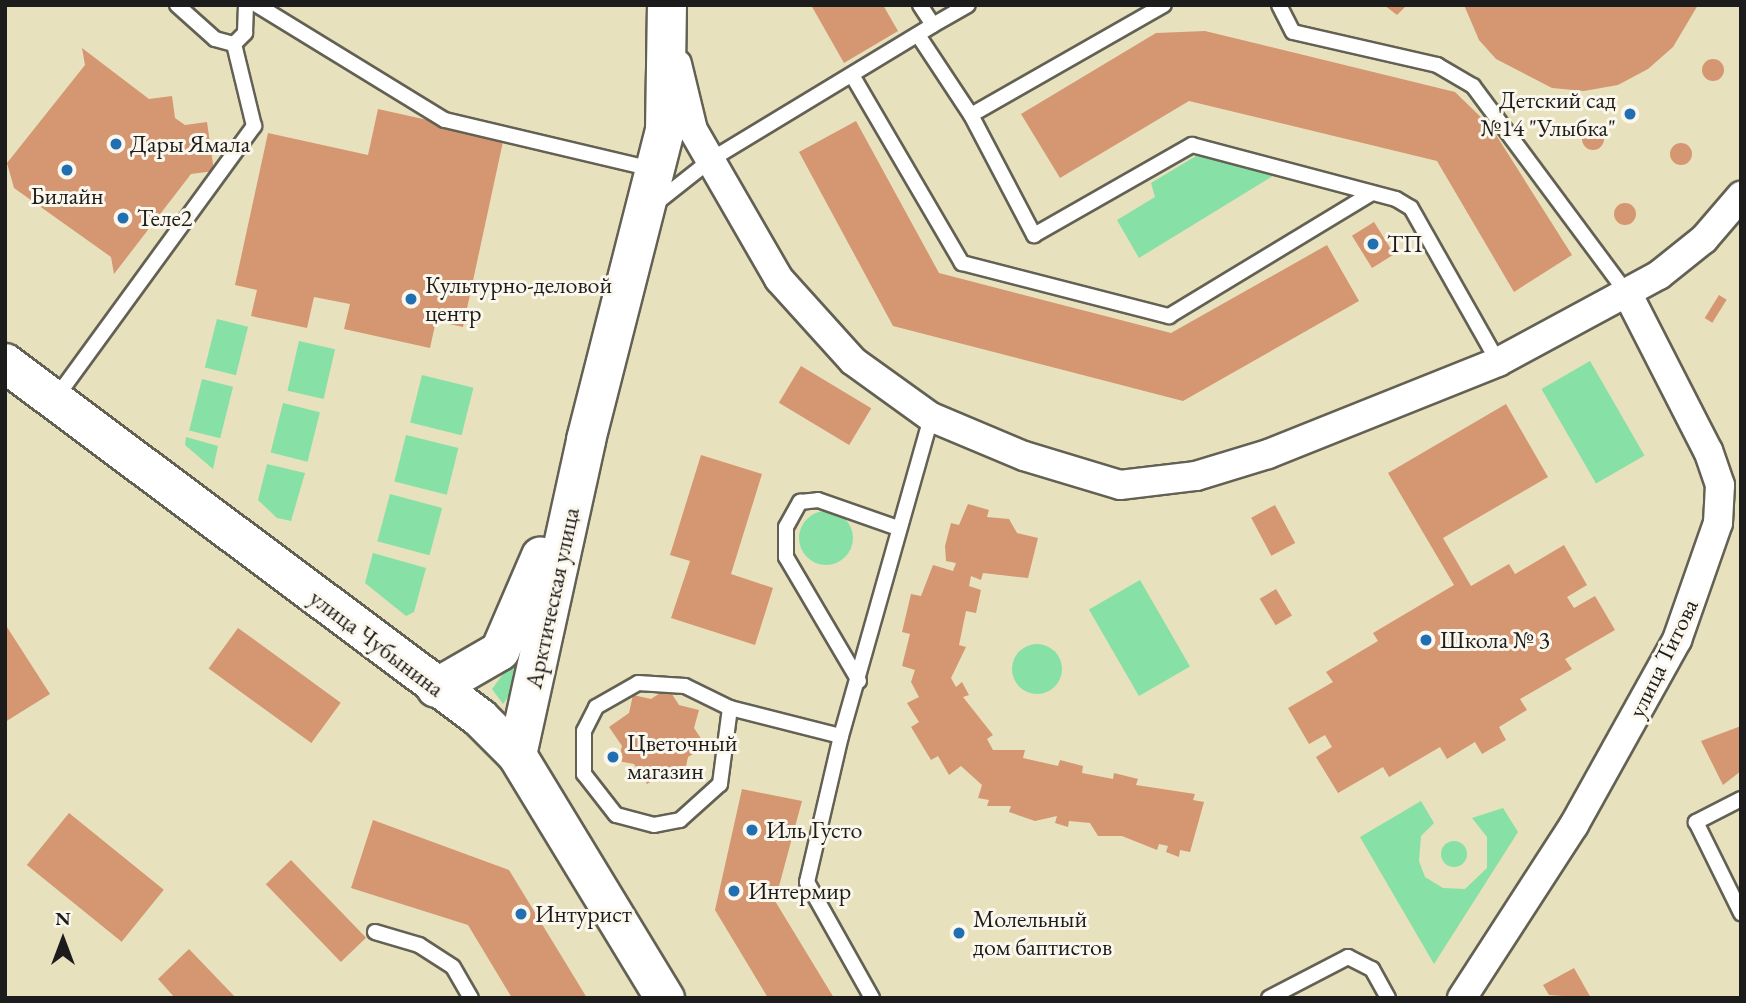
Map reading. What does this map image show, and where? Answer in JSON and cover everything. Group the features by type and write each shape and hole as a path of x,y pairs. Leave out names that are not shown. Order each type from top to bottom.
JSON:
{"street":[{"name":"Арктическая улица","path":"517,755 586,440 657,170 669,100 668,13"},
{"path":"668,13 693,130 779,279 853,361 930,417 1024,456 1120,485 1196,476 1268,454 1498,362 1628,295 1704,239 1741,196"},
{"name":"улица Титова","path":"1462,998 1574,825 1677,640 1718,523 1720,485 1709,451 1628,295"},
{"name":"улица Чубынина","path":"5,363 436,688 480,718 517,755 665,998"},
{"name":"Арктическая улица","path":"436,688 478,668 508,638 586,440"}],"lane":[{"path":"177,5 215,39 234,44"},
{"path":"234,44 245,33 246,5"},
{"path":"257,5 445,120 657,170"},
{"path":"920,5 933,25"},
{"path":"648,209 712,159 968,5"},
{"path":"971,115 1164,5"},
{"path":"1279,5 1293,33 1437,65 1473,86 1628,295"},
{"path":"918,35 971,115 1034,234 1192,145 1372,193 1411,208 1498,362"},
{"path":"55,400 254,126 234,44"},
{"path":"852,75 962,263 1170,316 1372,193"},
{"path":"872,998 807,882 841,736 859,681 930,417"},
{"path":"859,681 786,557 786,527 800,502 818,500 898,528"},
{"path":"730,708 720,784 697,811 654,825 617,815 595,796 584,774 584,731 596,707 614,693 661,682 730,708 841,736"},
{"path":"1741,799 1696,822 1741,913"},
{"path":"375,932 419,945 453,967 471,998"},
{"path":"1269,998 1348,957 1371,969 1388,998"}],"green space":[{"path":"1201,153 1276,174 1139,258 1117,220 1155,197 1151,183"},
{"path":"217,319 248,327 236,375 205,368"},
{"path":"299,341 335,349 324,399 288,391"},
{"path":"1590,361 1644,455 1596,483 1542,389"},
{"path":"422,375 473,388 462,435 410,423"},
{"path":"202,379 233,387 220,438 189,430"},
{"path":"283,403 320,412 308,462 271,452"},
{"path":"406,435 458,448 447,495 394,482"},
{"path":"186,437 218,446 213,469 185,445"},
{"path":"267,464 305,473 291,521 277,518 258,500"},
{"path":"390,494 442,508 429,555 377,541"},
{"path":"826,511 845,519 853,538 845,557 826,565 807,557 799,538 807,519"},
{"path":"373,553 426,568 414,612 406,616 365,583"},
{"path":"1140,580 1190,667 1139,696 1089,610"},
{"path":"1037,644 1054,652 1062,669 1054,686 1037,694 1020,686 1012,669 1020,652"},
{"path":"512,662 529,668 503,704 492,689"},
{"path":"1421,801 1434,823 1421,836 1419,861 1425,877 1443,888 1465,889 1487,868 1487,837 1472,818 1503,808 1518,832 1434,964 1360,837"},
{"path":"1454,841 1463,845 1467,854 1463,863 1454,867 1445,863 1441,854 1445,845"}],"building":[{"path":"811,5 883,5 898,31 844,63"},
{"path":"1384,5 1407,5 1397,15"},
{"path":"1464,5 1698,5 1673,47 1648,69 1618,85 1584,91 1552,88 1496,59 1479,40"},
{"path":"1205,31 1455,92 1491,127 1572,255 1514,292 1437,161 1189,101 1060,178 1021,114 1156,33"},
{"name":"Дары Ямала","path":"82,48 149,99 172,96 175,118 185,125 207,122 214,171 191,174 114,274 111,257 14,188 7,163 85,65"},
{"path":"1713,59 1721,62 1724,70 1721,78 1713,81 1705,78 1702,70 1705,62"},
{"path":"378,109 504,137 463,327 436,321 430,348 344,329 350,304 314,297 307,328 251,316 257,290 235,285 268,133 368,155"},
{"path":"856,121 939,273 1171,333 1327,245 1359,301 1183,401 893,326 799,152"},
{"path":"1593,128 1601,131 1604,139 1601,147 1593,150 1585,147 1582,139 1585,131"},
{"path":"1681,143 1689,146 1692,154 1689,162 1681,165 1673,162 1670,154 1673,146"},
{"path":"1625,203 1633,206 1636,214 1633,222 1625,225 1617,222 1614,214 1617,206"},
{"name":"ТП","path":"1374,222 1394,254 1372,268 1352,236"},
{"path":"1719,295 1727,300 1712,323 1705,318"},
{"path":"801,366 871,408 849,445 779,403"},
{"path":"1506,404 1548,477 1443,538 1471,586 1509,564 1515,574 1564,545 1587,585 1567,597 1574,608 1595,596 1615,630 1565,659 1572,669 1520,699 1527,710 1499,727 1506,740 1482,754 1475,742 1447,759 1440,747 1389,777 1383,767 1338,793 1316,757 1332,747 1325,735 1309,744 1288,708 1333,682 1326,672 1378,641 1373,633 1454,585 1388,473"},
{"path":"701,455 762,474 731,574 773,588 755,645 671,618 690,561 670,555"},
{"path":"968,504 989,510 987,517 1009,519 1017,533 1038,538 1028,578 983,573 981,580 971,576 969,586 981,590 976,613 966,611 959,645 966,647 951,678 956,687 962,682 969,695 963,697 993,735 987,739 993,750 1025,750 1023,758 1058,766 1060,760 1083,766 1082,773 1113,779 1114,773 1138,779 1136,785 1195,794 1193,800 1204,802 1190,852 1180,850 1179,857 1166,852 1168,846 1159,844 1157,850 1122,836 1098,836 1090,823 1069,821 1068,827 1055,823 1057,816 1035,821 1009,812 1011,806 987,806 989,800 978,798 982,785 961,766 949,775 938,756 931,760 911,727 919,722 907,703 919,697 911,682 915,670 902,666 910,634 902,632 911,594 921,596 933,565 953,571 956,563 946,561 945,546 951,523 959,525"},
{"path":"1275,505 1295,543 1271,556 1251,518"},
{"path":"1276,589 1292,616 1276,625 1260,599"},
{"path":"5,624 50,694 5,722"},
{"path":"238,628 341,703 311,743 209,668"},
{"path":"668,688 679,705 699,710 694,728 706,746 688,757 684,776 666,772 647,784 634,764 618,761 622,746 609,727 629,713 633,695 651,699"},
{"path":"1741,726 1741,771 1723,785 1701,741"},
{"path":"742,789 802,801 775,901 834,998 768,998 715,910"},
{"path":"69,813 164,890 122,942 27,865"},
{"path":"373,820 509,870 587,998 512,998 468,925 351,888"},
{"path":"291,860 366,938 341,962 266,884"},
{"path":"189,949 236,998 175,998 158,979"},
{"path":"1574,968 1591,998 1549,995 1543,985"}],"place":[{"name":"Детский сад №14 \"Улыбка\"","path":"1630,114"},
{"name":"Дары Ямала","path":"116,144"},
{"name":"Билайн","path":"67,170"},
{"name":"Теле2","path":"123,218"},
{"name":"ТП","path":"1373,244"},
{"name":"Культурно-деловой центр","path":"411,299"},
{"name":"Школа № 3","path":"1426,640"},
{"name":"Цветочный магазин","path":"613,757"},
{"name":"Иль Густо","path":"752,830"},
{"name":"Интермир","path":"734,891"},
{"name":"Интурист","path":"521,914"},
{"name":"Молельный дом баптистов","path":"959,933"}]}
